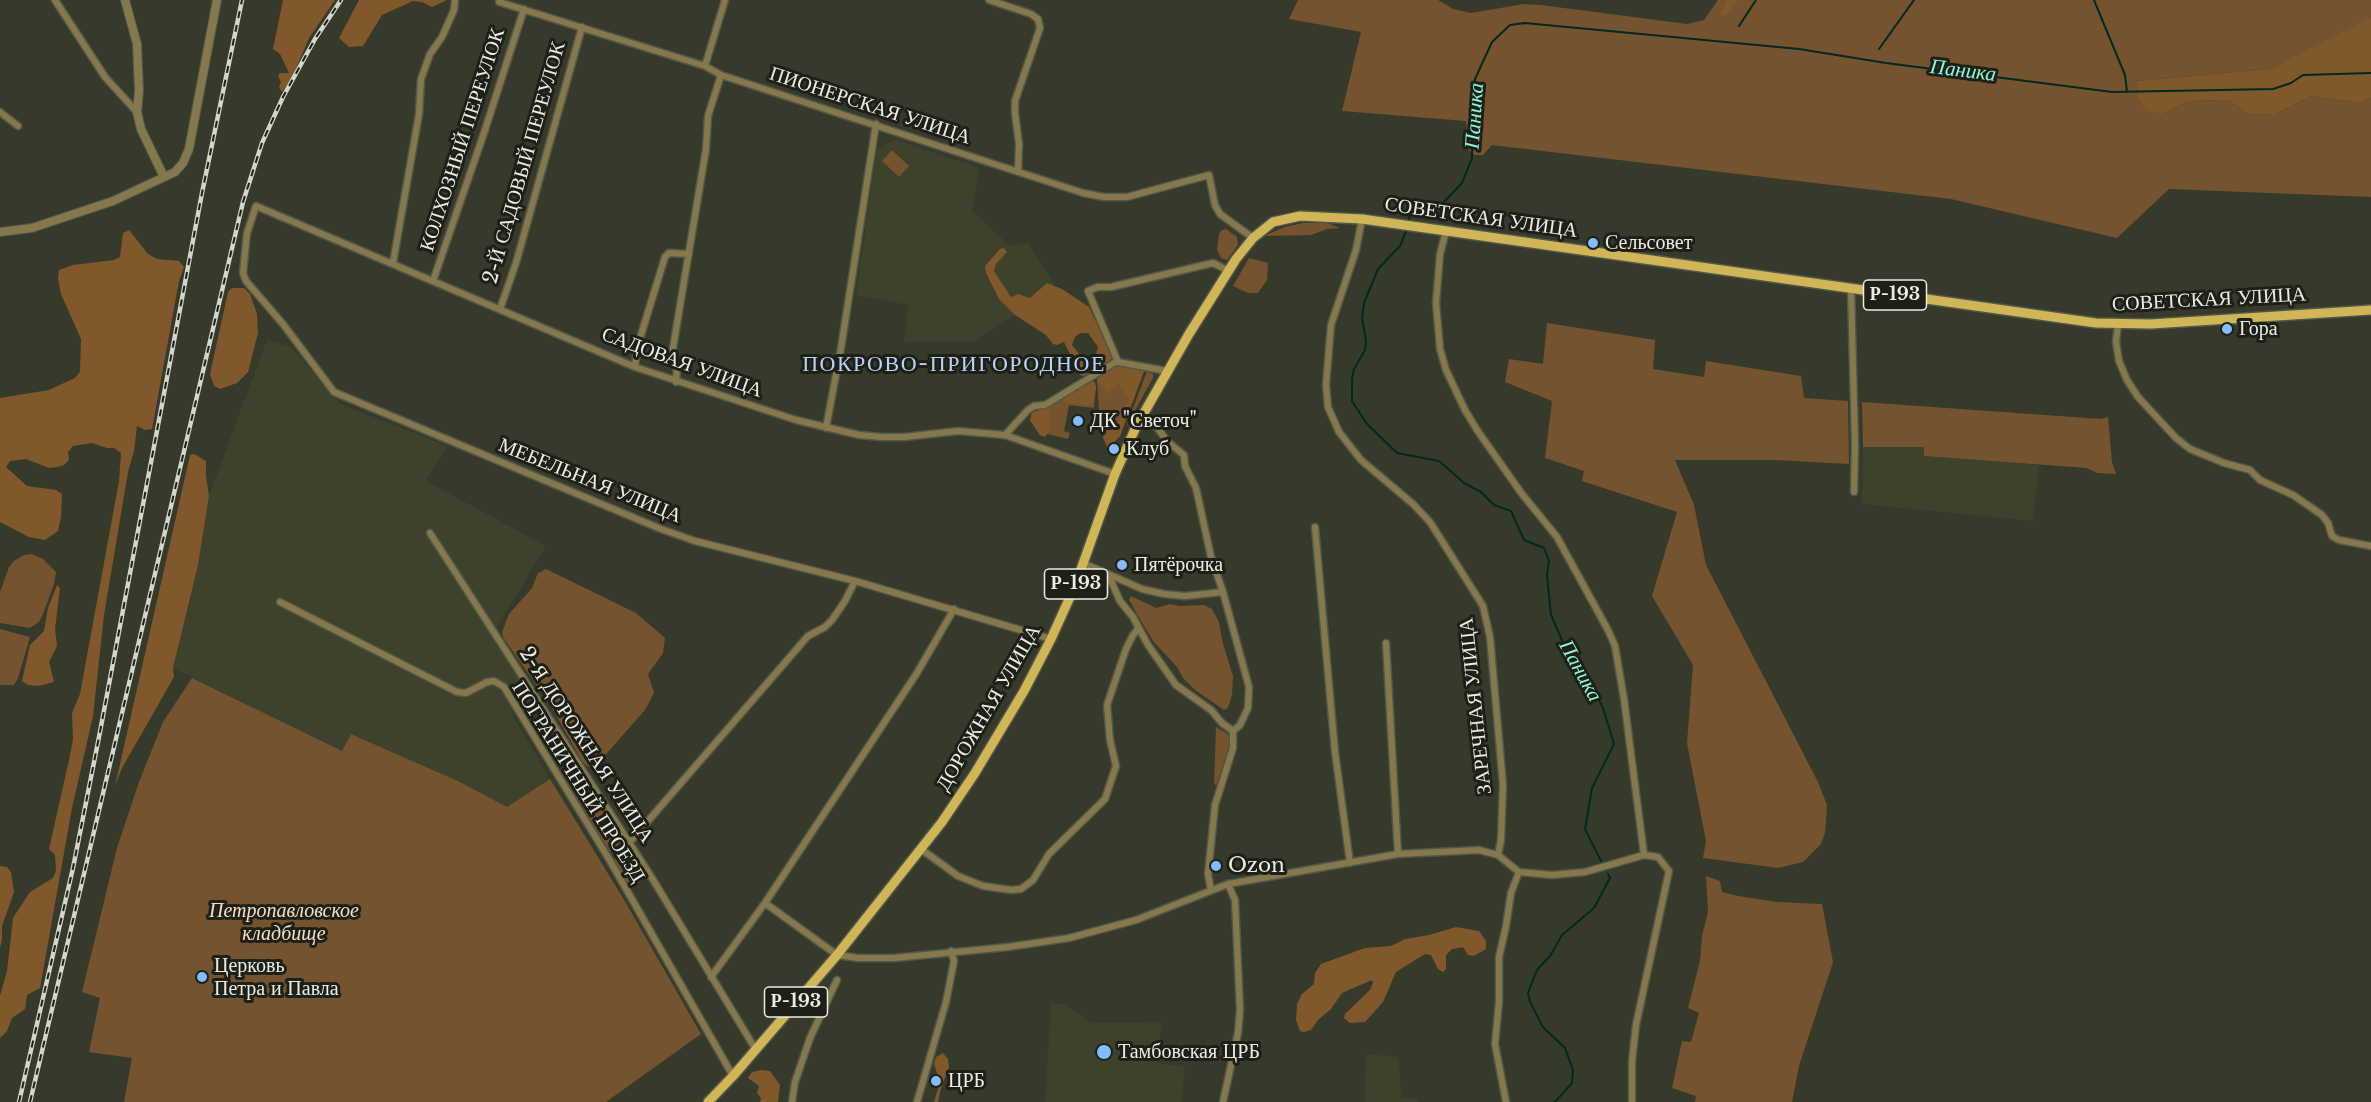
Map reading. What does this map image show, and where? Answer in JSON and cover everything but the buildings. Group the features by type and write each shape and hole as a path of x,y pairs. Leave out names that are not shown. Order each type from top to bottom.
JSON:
{"main road":[{"name":"ДОРОЖНАЯ УЛИЦА","path":"708,1102 837,956 921,849 975,774 1052,639 1083,563 1115,474 1142,416 1167,371 1228,271 1252,237 1273,222 1300,216"},
{"name":"СОВЕТСКАЯ УЛИЦА","path":"1300,216 1362,219 2051,317 2118,324 2151,324 2371,310"}],"street":[{"path":"55,0 105,77 137,112"},
{"path":"125,0 137,44 140,69 137,112 141,129 164,177"},
{"path":"0,232 32,228 103,204 175,172 183,163 189,149 218,0"},
{"path":"393,263 419,114 421,80 430,54 442,37 450,19 455,0"},
{"path":"705,66 725,0"},
{"path":"989,0 1031,14 1038,19 1040,28 1015,101 1014,113 1019,144 1018,172"},
{"name":"ПИОНЕРСКАЯ УЛИЦА","path":"499,2 705,66 721,75 1067,188 1104,197 1136,195 1209,175 1215,206 1220,214 1252,237"},
{"name":"КОЛХОЗНЫЙ ПЕРЕУЛОК","path":"433,281 524,9"},
{"name":"2-Й САДОВЫЙ ПЕРЕУЛОК","path":"500,309 516,263 582,27"},
{"path":"676,382 677,368 671,360 706,149 708,116 721,75"},
{"path":"0,112 18,126"},
{"path":"826,428 841,348 876,124"},
{"name":"САДОВАЯ УЛИЦА","path":"256,206 635,367 676,382 826,428 882,437 958,431 1005,435 1115,474"},
{"name":"МЕБЕЛЬНАЯ УЛИЦА","path":"256,206 247,233 243,273 246,281 283,324 334,392 662,530 695,541 855,581 1052,639"},
{"name":"ЗАРЕЧНАЯ УЛИЦА","path":"1362,219 1356,250 1331,325 1326,385 1328,407 1339,432 1361,460 1413,504 1430,522 1483,606 1490,637 1503,785 1501,840 1498,855"},
{"path":"1446,231 1440,254 1436,303 1440,349 1446,370 1477,430 1522,494 1557,537 1611,638 1624,699 1644,855"},
{"path":"635,367 637,348 665,257 669,253 689,254"},
{"path":"1118,362 1088,291 1213,263 1228,271"},
{"path":"1851,289 1854,492"},
{"path":"2118,324 2116,342 2119,361 2127,380 2138,397 2176,438 2190,449 2224,463 2250,470 2260,480 2293,495 2322,515 2328,523 2332,536 2339,540 2371,546"},
{"path":"1005,435 1034,406 1045,405 1118,362 1167,371"},
{"path":"1142,416 1155,424 1168,442 1184,456 1185,466 1198,494 1211,557 1249,687 1248,708 1240,724 1233,731 1233,748 1215,806 1208,874 1211,890"},
{"path":"1316,527 1335,752 1350,863"},
{"name":"2-Я ДОРОЖНАЯ УЛИЦА","path":"430,533 652,878 756,1050"},
{"path":"1083,563 1142,589 1164,594 1185,596 1223,592"},
{"path":"1109,576 1120,601 1133,617 1138,629 1180,690 1211,710 1222,723 1233,731"},
{"path":"629,843 808,636 825,627 832,620 855,581"},
{"name":"ПОГРАНИЧНЫЙ ПРОЕЗД","path":"280,602 457,692 466,693 487,682 494,681 504,687 598,841 733,1076"},
{"path":"711,977 765,903 917,673 954,609"},
{"path":"921,849 958,876 983,886 1021,889 1033,880 1048,854 1105,799 1116,766 1110,740 1107,705 1126,649 1138,629"},
{"path":"1386,643 1398,854"},
{"path":"765,903 837,956 894,958 1008,947 1086,934 1136,920 1228,884 1398,854 1479,849 1498,855 1519,872 1552,876 1585,872 1644,855 1658,857 1669,871 1636,1025 1632,1061 1632,1102"},
{"path":"1506,1102 1495,1044 1499,1002 1499,957 1510,893 1519,872"},
{"path":"1223,1102 1238,1033 1240,1010 1235,900 1228,884"},
{"path":"917,1102 946,1002 954,962 951,951"},
{"path":"792,1102 795,1082 810,1038 837,980"}],"shaded area":[{"path":"283,0 335,0 309,38 292,78 282,92 278,76 280,73 289,73 280,54 273,49"},
{"path":"359,0 447,0 432,7 413,1 382,15 363,46 349,47 339,38"},
{"path":"1727,0 1737,0 1727,15 1723,16 1720,14"},
{"path":"2371,19 2371,98 2359,103 2312,96 2274,115 2249,114 2228,100 2188,101 2164,114 2147,110 2138,97 2137,81 2270,69"},
{"path":"894,139 979,168 972,211 1010,246 1028,243 1057,289 972,342 904,342 908,305 856,295 877,150"},
{"path":"129,230 148,254 157,259 179,261 184,267 179,281 152,429 145,430 137,426 104,615 93,716 72,808 40,988 27,995 25,1009 12,1018 7,1031 0,1038 0,996 7,971 13,918 30,892 53,878 56,871 55,855 49,849 73,739 72,713 80,694 119,481 121,453 114,448 92,443 73,446 68,452 69,460 57,467 49,468 26,459 10,461 6,467 27,486 56,490 62,494 58,531 45,540 29,537 0,522 0,398 49,390 75,378 80,372 81,339 61,294 59,270 73,265 114,260 120,257 123,233"},
{"path":"1004,248 1007,252 996,264 994,271 1011,297 1018,294 1030,298 1047,283 1062,289 1089,307 1113,358 1096,370 1092,370 1098,347 1088,333 1080,333 1075,337 1072,345 1087,364 1087,374 1080,375 1064,342 1053,344 1046,335 1015,315 999,299 986,273 985,266 1000,249"},
{"path":"232,288 244,288 250,294 257,314 258,333 248,372 237,383 220,389 214,386 210,374 228,292"},
{"path":"267,340 291,347 340,404 447,446 426,481 546,546 491,637 532,698 511,713 550,779 507,807 460,782 351,734 342,752 173,668 198,565 209,496"},
{"path":"1120,366 1144,371 1120,436 1109,451 1103,438 1105,432 1112,422 1118,422 1129,398 1120,388 1120,384 1106,393 1097,379 1110,369"},
{"path":"1090,379 1096,387 1093,402 1087,405 1065,402 1064,399"},
{"path":"1045,406 1049,410 1050,430 1045,437 1040,435 1030,420 1032,413"},
{"path":"1863,447 1924,447 1924,456 2039,465 2033,521 1862,504"},
{"path":"194,454 206,461 209,496 198,565 173,668 174,677 122,768 115,786 190,455"},
{"path":"57,585 60,588 55,629 57,646 49,662 54,682 38,686 28,685 22,681 30,645 44,631 48,608"},
{"path":"0,866 7,867 11,872 14,892 2,926 0,948"},
{"path":"1456,927 1479,931 1486,941 1486,949 1474,956 1468,955 1463,947 1452,949 1446,955 1446,969 1443,972 1438,969 1431,955 1425,954 1396,972 1383,1002 1365,1022 1350,1023 1344,1018 1345,1014 1370,990 1372,980 1342,993 1331,1009 1318,1020 1311,1030 1300,1031 1296,1020 1297,1004 1302,994 1314,984 1315,973 1321,964 1365,948 1391,946 1405,939"},
{"name":"Тамбовская ЦРБ","path":"1051,1003 1065,1004 1092,1023 1161,1022 1159,1064 1185,1066 1182,1102 1045,1102"},
{"path":"943,1053 948,1059 949,1067 938,1102 934,1102 940,1082 934,1064 936,1057"},
{"path":"1366,1054 1399,1057 1401,1098 1415,1098 1418,1102 1365,1102"},
{"path":"770,1071 780,1085 778,1102 760,1102 761,1098 757,1093 759,1086 748,1078 752,1072"}],"green space":[{"path":"1298,0 1438,0 1453,9 1471,13 1524,4 1541,5 1687,24 1704,20 1718,0 2371,0 2371,19 2270,69 2137,81 2164,114 2188,101 2228,100 2249,114 2274,115 2312,96 2359,103 2371,98 2371,197 2169,189 2117,238 1951,199 1492,145 1483,155 1475,155 1469,150 1466,121 1342,111 1361,32 1289,19"},
{"path":"892,150 909,166 899,177 882,161"},
{"path":"1303,223 1327,223 1340,228 1327,229 1311,235 1264,236 1285,227"},
{"path":"1226,229 1237,237 1238,245 1227,260 1221,258 1217,250 1219,234"},
{"path":"1249,258 1268,263 1267,280 1258,293 1248,293 1233,286"},
{"path":"1547,323 1655,340 1653,369 1704,377 1706,361 1801,376 1804,398 1848,401 1849,464 1775,460 1675,460 1694,505 1706,565 1818,782 1827,805 1825,833 1821,844 1803,862 1778,868 1703,858 1706,841 1687,743 1693,665 1652,596 1677,512 1582,481 1584,471 1545,458 1552,401 1505,382 1509,359 1543,364"},
{"path":"1120,366 1144,371 1120,436 1109,451 1100,427 1097,379 1110,369"},
{"path":"1147,371 1153,374 1153,378 1126,427"},
{"path":"1093,380 1096,387 1094,408 1069,405 1064,431 1070,433 1068,439 1047,434 1045,437 1040,435 1030,420 1032,413 1063,399"},
{"path":"1862,402 2101,419 2108,417 2112,462 2116,474 2097,473 2087,468 1924,456 1924,447 1863,447"},
{"path":"32,554 43,559 56,572 43,614 39,622 30,628 0,623 0,592 9,567 24,555"},
{"path":"546,569 636,613 665,638 663,653 648,674 654,693 645,710 591,768 582,761 552,708 503,637 502,632 509,614 532,588 538,573"},
{"path":"1131,596 1156,608 1170,604 1204,605 1212,609 1219,622 1233,676 1232,695 1228,708 1224,710 1195,690 1183,678 1177,667 1154,642 1129,600"},
{"path":"0,629 30,637 14,685 0,685"},
{"name":"Петропавловское кладбище","path":"192,678 342,751 351,734 460,782 507,807 550,779 623,898 701,1034 606,1102 124,1102 132,1058 89,1052 100,998 82,992 117,848 139,782 163,722"},
{"path":"1216,727 1228,734 1231,741 1216,786 1214,783"},
{"path":"570,758 623,840 610,852 562,773"},
{"path":"629,849 644,873 640,882 633,887 629,886 614,860"},
{"path":"1706,876 1720,881 1722,892 1738,896 1777,902 1822,904 1833,962 1799,1066 1792,1102 1695,1102 1696,1096 1672,1088 1682,1041 1691,1042 1699,1013 1688,1008 1700,961 1702,936 1708,912"}],"waterway":[{"path":"1739,26 1756,0"},
{"path":"1879,49 1914,0"},
{"name":"Паника","path":"2094,0 2125,75 2127,92"},
{"name":"Паника","path":"1408,224 1410,214 1426,213 1438,208 1462,183 1472,158 1475,79 1492,42 1510,25 1525,23 1799,49 1886,63 2112,92 2273,89 2291,83 2303,75 2371,73"},
{"name":"Паника","path":"1407,229 1400,246 1378,269 1364,303 1362,318 1366,341 1365,350 1354,369 1352,401 1367,424 1397,453 1439,461 1464,483 1481,492 1494,505 1511,511 1524,540 1544,548 1549,561 1547,575 1551,615 1568,654 1584,672 1603,708 1614,744 1592,788 1585,829 1601,861"},
{"name":"Паника","path":"1555,1102 1572,1083 1573,1070 1565,1048 1543,1027 1530,1002 1528,993 1537,970 1550,956 1562,935 1594,908 1610,878 1608,874"}],"railway":[{"path":"19,1102 73,868 202,193 242,0"},
{"path":"30,1102 243,202 262,143 283,97 315,39 341,0"}],"place":[{"name":"Сельсовет","path":"1593,243"},
{"name":"Гора","path":"2227,329"},
{"name":"ДК \"Светоч\"","path":"1078,421"},
{"name":"Клуб","path":"1114,449"},
{"name":"Пятёрочка","path":"1122,565"},
{"name":"Ozon","path":"1216,866"},
{"name":"Церковь Петра и Павла","path":"202,977"},
{"name":"Тамбовская ЦРБ","path":"1104,1052"},
{"name":"ЦРБ","path":"936,1081"}],"district":[{"name":"ПОКРОВО-ПРИГОРОДНОЕ","path":"954,365"}]}
